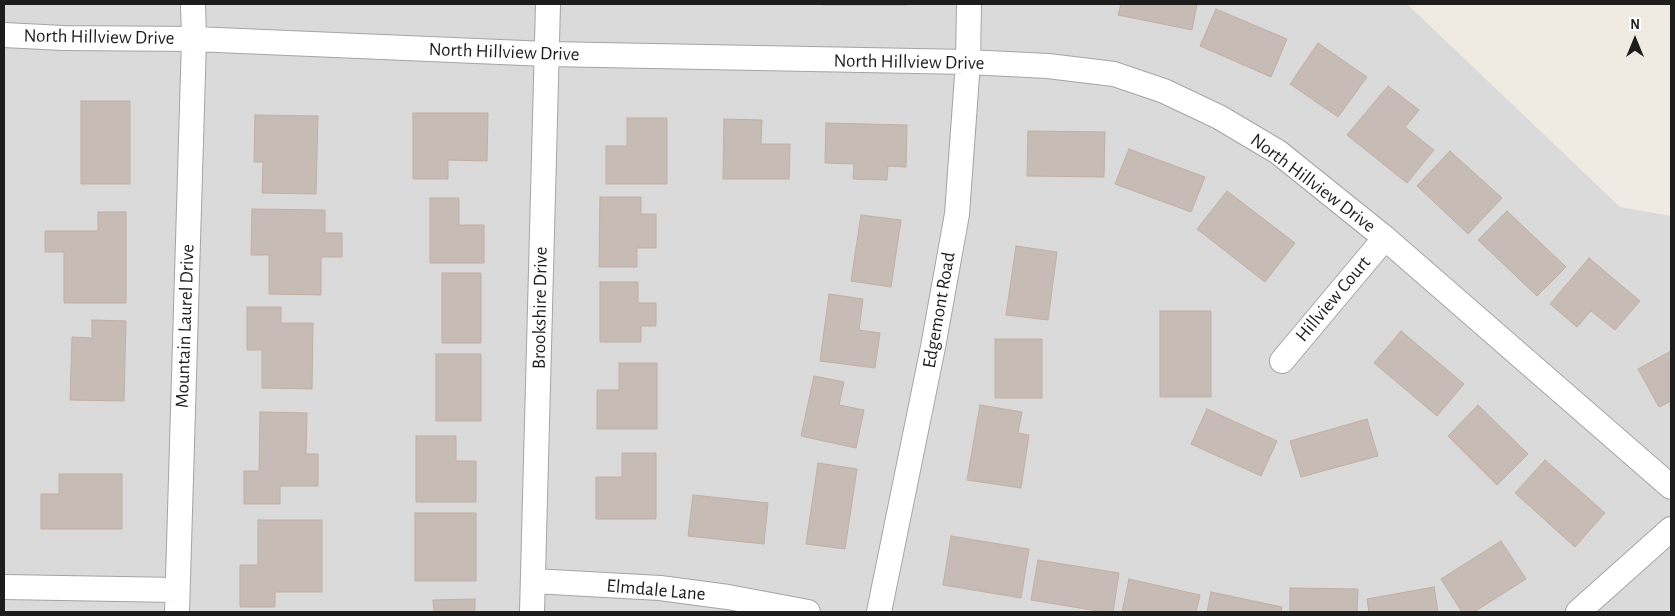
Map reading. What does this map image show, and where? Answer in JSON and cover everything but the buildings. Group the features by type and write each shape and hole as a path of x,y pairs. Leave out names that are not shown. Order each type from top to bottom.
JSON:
{"street":[{"name":"Mountain Laurel Drive","path":"177,601 194,39 193,4"},
{"name":"Brookshire Drive","path":"532,612 548,4"},
{"name":"Edgemont Road","path":"879,612 933,347 957,214 968,62 969,4"},
{"name":"North Hillview Drive","path":"4,35 64,38 194,39 547,54 968,62 1048,66 1114,74 1164,91 1219,117 1278,152 1385,238 1671,488"},
{"name":"Hillview Court","path":"1282,361 1385,238"},
{"path":"1578,612 1671,529"},
{"name":"Elmdale Lane","path":"533,581 660,588 728,597 808,612"},
{"path":"4,587 177,601"}],"shaded area":[{"path":"4,4 1407,4 1620,207 1671,216 1671,612 4,612"}]}
